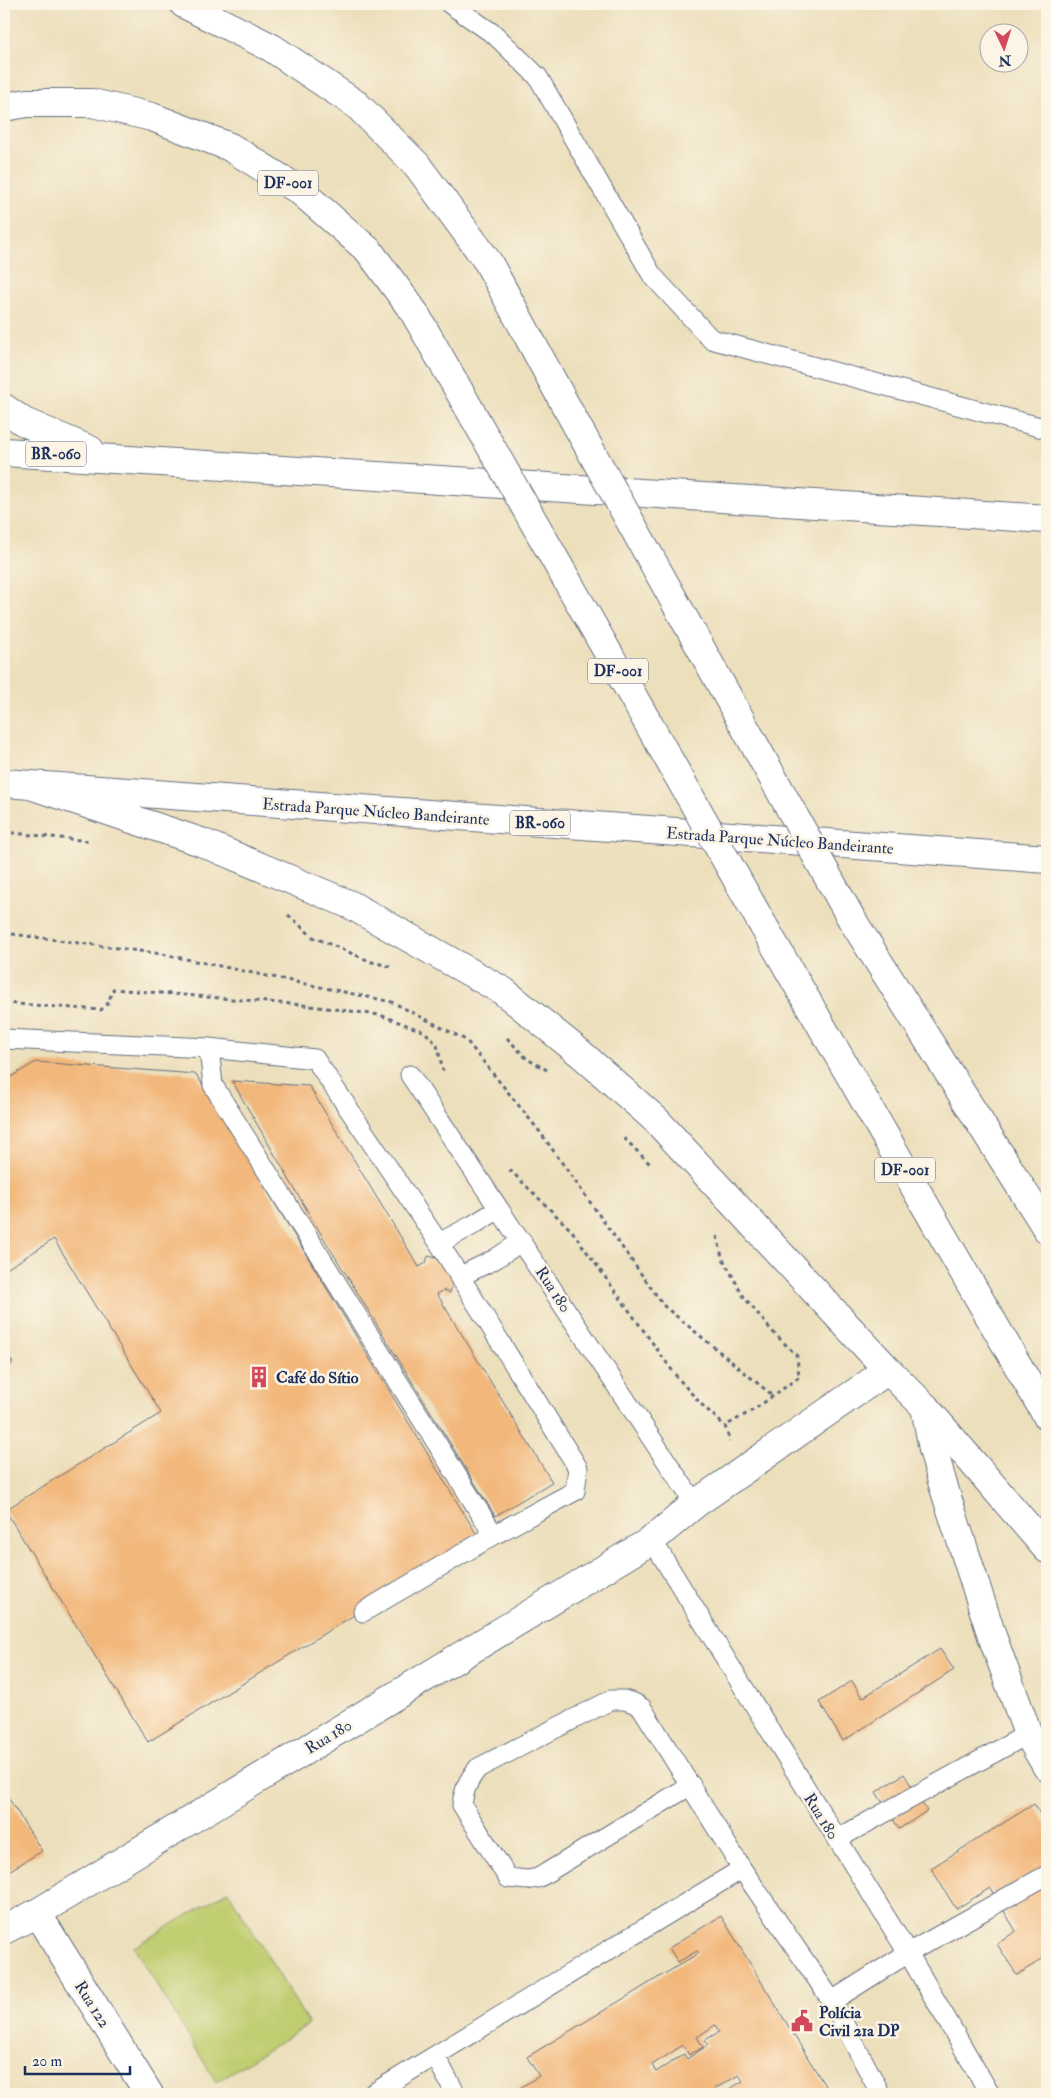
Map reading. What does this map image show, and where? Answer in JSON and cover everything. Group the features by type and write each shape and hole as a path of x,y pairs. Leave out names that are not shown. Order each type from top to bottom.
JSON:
{"main road":[{"path":"184,4 272,48 357,105 417,164 488,262 567,408 851,918 1047,1228"},
{"name":"DF-001","path":"4,108 27,103 92,103 152,117 230,147 299,190 369,251 414,312 763,925 1047,1416"},
{"path":"4,408 24,422 107,457"},
{"name":"BR-060","path":"4,452 107,457 1047,519"},
{"name":"Estrada Parque Núcleo Bandeirante","path":"4,783 1047,860"},
{"path":"33,786 201,842 351,905 503,991 580,1053 656,1120 888,1370 925,1407 1047,1549"},
{"name":"Rua 180","path":"4,1930 37,1913 652,1540 695,1504 888,1370"},
{"path":"925,1407 943,1485 992,1636 1028,1734 1047,1767"},
{"name":"Rua 122","path":"37,1913 149,2094"}],"lane":[{"path":"450,4 494,35 538,77 652,275 711,339 1047,429"},
{"path":"4,1039 209,1048 315,1059 438,1243 578,1468 576,1491 494,1535 363,1612"},
{"path":"209,1048 213,1085 494,1535"},
{"name":"Rua 180","path":"410,1074 695,1504"},
{"path":"438,1243 499,1209"},
{"path":"459,1277 495,1259 522,1242"},
{"name":"Rua 180","path":"652,1540 908,1953 990,2094"},
{"path":"691,1785 538,1878 527,1880 508,1878 462,1805 464,1791 469,1779 478,1768 611,1700 629,1701 642,1708 691,1785 742,1869 832,2001 878,2089"},
{"path":"837,1839 1028,1734"},
{"path":"372,2094 742,1869"},
{"path":"832,2001 908,1953 1047,1874"},
{"path":"434,2056 456,2094"}],"path":[{"path":"4,832 98,842"},
{"path":"283,912 313,937 372,962 398,969"},
{"path":"502,1033 527,1059 551,1072"},
{"path":"622,1136 655,1170"},
{"path":"489,1192 511,1171 572,1231 678,1377 701,1404 726,1426 740,1473"},
{"path":"717,1234 722,1257 744,1297 772,1331 797,1356 799,1377 755,1409 726,1426"}],"green space":[{"path":"228,1891 309,2024 216,2082 134,1947"}],"building":[{"name":"Café do Sítio","path":"36,1062 196,1074 479,1538 148,1742 5,1510 161,1413 54,1239 5,1270 4,1081"},
{"path":"232,1081 309,1086 419,1267 426,1263 428,1256 457,1263 450,1293 444,1290 437,1294 552,1482 495,1516 315,1224"},
{"path":"4,1348 13,1363 4,1369"},
{"path":"940,1649 954,1670 843,1741 819,1702 852,1681 862,1698"},
{"path":"904,1774 927,1811 899,1829 876,1792"},
{"path":"4,1791 42,1851 4,1874"},
{"path":"1034,1804 1047,1825 1047,1956 1017,1975 997,1944 1016,1931 990,1888 956,1909 931,1868"},
{"path":"721,1916 830,2094 721,2094 743,2081 739,2075 714,2089 717,2094 517,2094 515,2091 539,2076 527,2057 699,1953 697,1951 678,1962 669,1948","holes":["715,2025 719,2032 705,2040 708,2045 687,2059 684,2054 656,2072 652,2065 683,2045 689,2055 703,2047 697,2037"]}],"place":[{"name":"Café do Sítio","path":"259,1377"},
{"name":"Polícia Civil 21a DP","path":"802,2021"}]}
